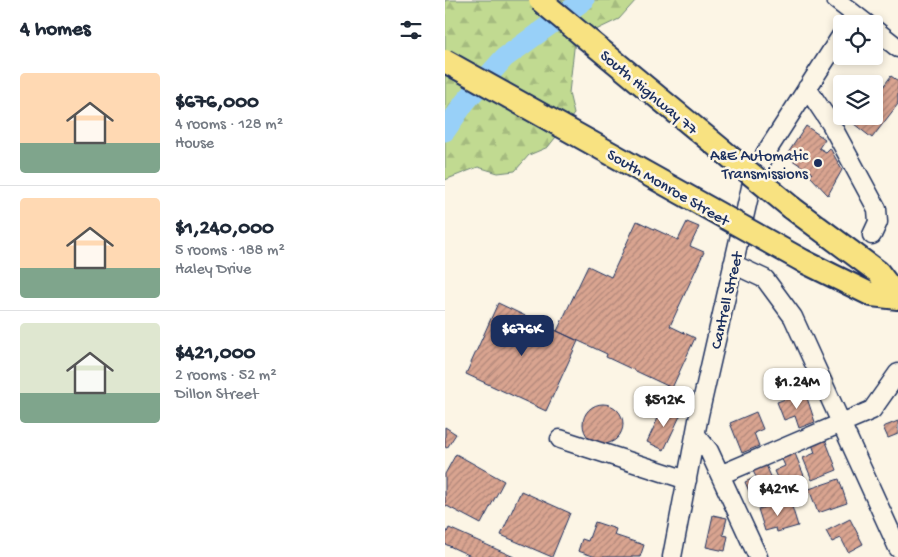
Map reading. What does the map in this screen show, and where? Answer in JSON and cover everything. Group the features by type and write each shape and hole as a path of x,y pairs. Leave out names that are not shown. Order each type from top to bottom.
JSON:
{"main road":[{"name":"South Highway 77","path":"540,0 792,208 879,272 898,298"},
{"name":"South Monroe Street","path":"445,60 805,262 872,295 898,298"}],"street":[{"path":"836,0 851,15"},
{"path":"883,36 898,48"},
{"name":"Cantrell Street","path":"671,557 751,187 765,154 833,48"},
{"path":"807,88 831,124 877,209 878,222 872,235"},
{"path":"733,264 765,279 793,317 898,548"},
{"path":"720,475 872,410 898,373"},
{"path":"696,435 709,451 758,557"},
{"path":"560,439 687,480"},
{"path":"890,557 898,554"}],"green space":[{"path":"445,0 636,0 619,19 575,40 569,93 574,114 548,147 529,155 515,171 498,173 478,167 445,180"}],"building":[{"path":"891,76 898,81 898,104 883,124 883,87"},
{"path":"855,125 882,125 872,138"},
{"name":"A&E Automatic Transmissions","path":"806,126 825,139 819,148 826,152 830,148 842,170 828,195 810,176 812,173 786,156"},
{"path":"637,221 678,240 687,222 699,227 690,246 704,252 670,326 695,338 672,388 606,357 607,354 557,331 588,266 611,277"},
{"path":"498,303 578,341 546,411 466,374"},
{"path":"805,392 815,422 799,428 795,416 784,420 777,402"},
{"path":"603,404 614,407 620,413 623,424 620,435 614,441 603,444 592,441 586,435 583,424 586,413 592,407"},
{"path":"664,405 681,414 664,450 647,442"},
{"path":"756,412 763,429 754,433 759,446 742,453 730,423"},
{"path":"898,421 898,434 888,438 883,427"},
{"path":"445,427 456,434 447,448 445,447"},
{"path":"825,439 837,470 812,480 803,458 815,453 812,444"},
{"path":"794,451 807,483 784,493 774,471 785,466 781,457"},
{"path":"456,454 504,481 481,524 445,505 445,474"},
{"path":"766,465 779,495 755,505 745,482 756,477 753,471"},
{"path":"839,479 847,503 818,513 809,489"},
{"path":"521,491 570,513 552,557 501,535"},
{"path":"790,500 798,526 777,532 776,528 765,531 758,509"},
{"path":"713,515 727,518 723,535 728,536 725,551 706,547"},
{"path":"850,519 863,544 848,552 841,538 832,542 826,531"},
{"path":"595,522 616,529 614,535 644,545 640,557 596,557 578,551 582,539 588,541"},
{"path":"449,528 514,557 473,557 445,544 445,537"}],"waterway":[{"path":"445,131 465,102 504,58 584,0"}],"place":[{"name":"A&E Automatic Transmissions","path":"818,163"}]}
